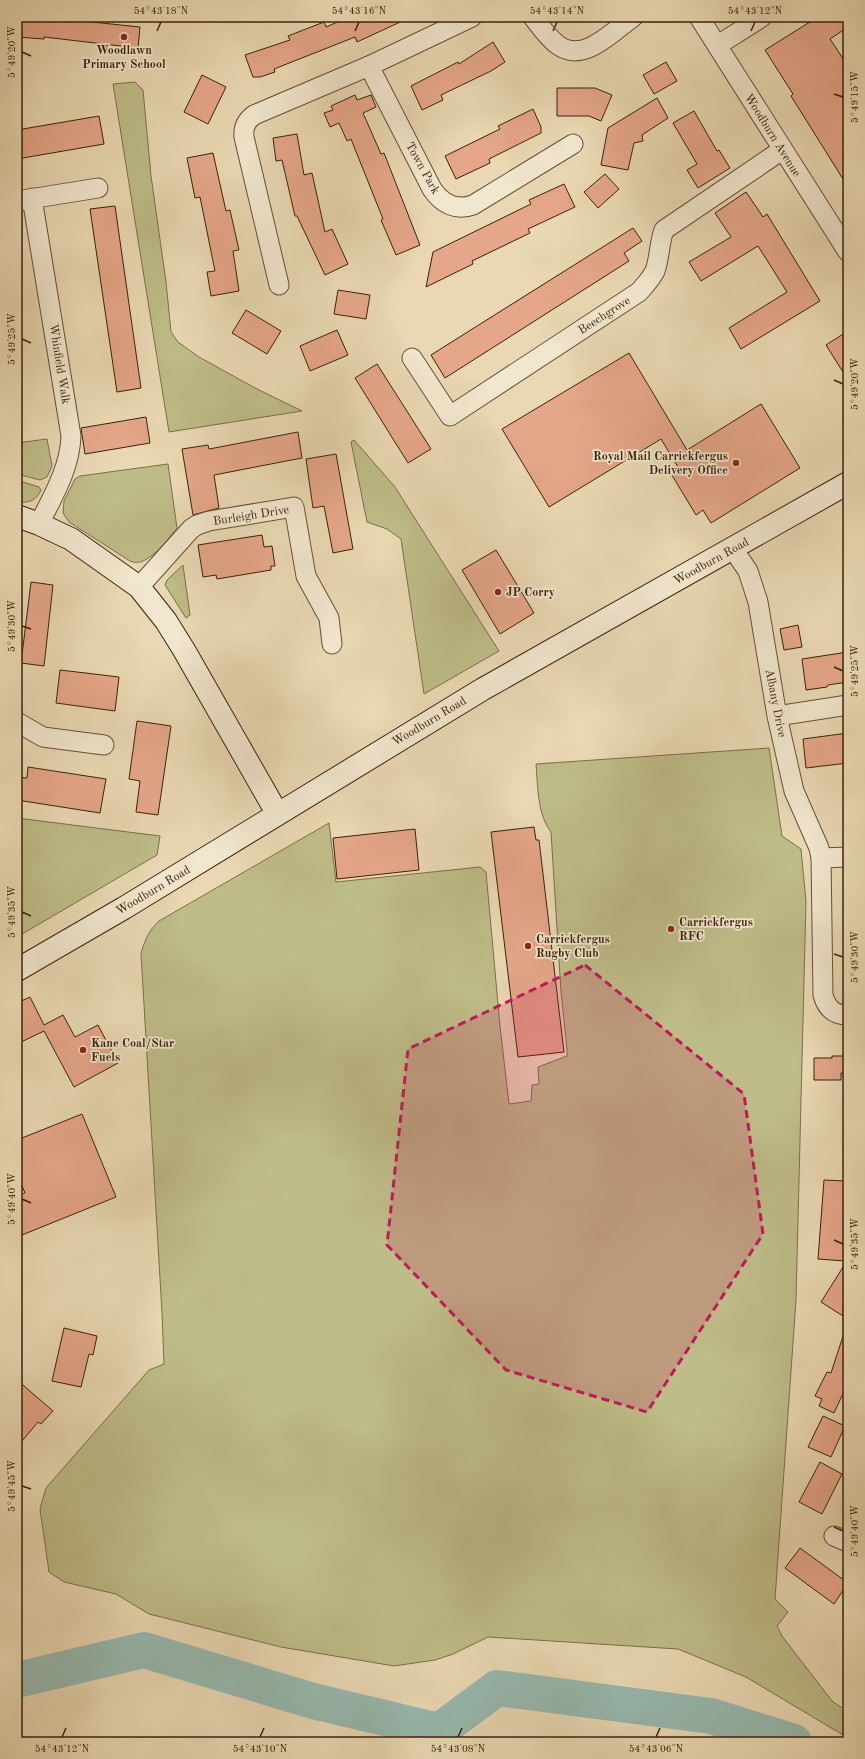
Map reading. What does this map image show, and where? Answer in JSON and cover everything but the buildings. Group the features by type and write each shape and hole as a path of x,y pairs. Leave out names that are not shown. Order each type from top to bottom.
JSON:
{"street":[{"path":"279,285 244,137 245,124 254,115 369,66 472,17"},
{"path":"533,17 556,43 566,49 577,52 585,51 592,47 633,17"},
{"name":"Woodburn Avenue","path":"699,17 848,252"},
{"path":"718,45 762,17"},
{"name":"Town Park","path":"369,66 432,189 442,200 452,207 464,208 473,205 573,144"},
{"name":"Beechgrove","path":"412,358 454,421 639,292 650,279 655,270 660,239 664,230 782,150"},
{"name":"Whinfield Walk","path":"39,524 65,471 70,453 71,436 25,200 98,188"},
{"name":"Woodburn Road","path":"17,970 124,908 482,689 848,483"},
{"name":"Burleigh Drive","path":"139,587 182,539 197,525 209,521 294,507 306,576 329,618 332,644"},
{"path":"17,516 39,524 84,547 139,587 166,621 184,650 277,814"},
{"name":"Albany Drive","path":"733,549 748,571 758,602 777,716 794,791 822,858 823,995 830,1010 835,1013 848,1015"},
{"path":"777,716 848,705"},
{"path":"17,722 43,737 104,745"},
{"path":"822,858 848,857"}],"highlighted area":[{"path":"585,965 744,1094 763,1234 647,1412 506,1370 387,1245 408,1049"}],"shaded area":[{"path":"135,82 143,90 151,176 166,282 171,332 178,342 199,357 257,389 302,411 169,432 113,84"},
{"path":"47,439 52,466 47,477 40,480 17,474 17,443"},
{"path":"354,440 395,487 499,651 424,694 401,539 387,529 367,522 351,442"},
{"path":"168,464 177,528 156,552 143,561 130,561 69,522 63,513 64,501 75,479 80,476"},
{"path":"17,480 39,487 41,490 37,497 26,502 18,502 17,504"},
{"path":"183,565 190,615 186,618 165,585 167,580"},
{"path":"769,748 782,836 801,849 806,901 796,1300 775,1599 788,1612 777,1626 782,1636 832,1701 848,1712 848,1738 746,1677 678,1649 488,1637 453,1654 435,1660 394,1666 281,1647 149,1614 116,1594 64,1582 49,1572 40,1509 46,1488 149,1370 164,1364 141,953 148,936 156,924 329,823 336,882 480,867 486,872 500,1026 509,1104 531,1101 532,1085 539,1084 538,1067 567,1056 561,992 551,832 546,825 541,808 536,764"},
{"path":"17,818 160,836 157,855 17,937"}],"waterway":[{"path":"17,1680 144,1650 313,1701 439,1731 497,1688 711,1716 794,1742"}],"place":[{"name":"Woodlawn Primary School","path":"124,37"},
{"name":"Royal Mail Carrickfergus Delivery Office","path":"736,463"},
{"name":"JP Corry","path":"498,592"},
{"name":"Carrickfergus RFC","path":"671,929"},
{"name":"Carrickfergus Rugby Club","path":"528,946"},
{"name":"Kane Coal/Star Fuels","path":"83,1050"}]}
